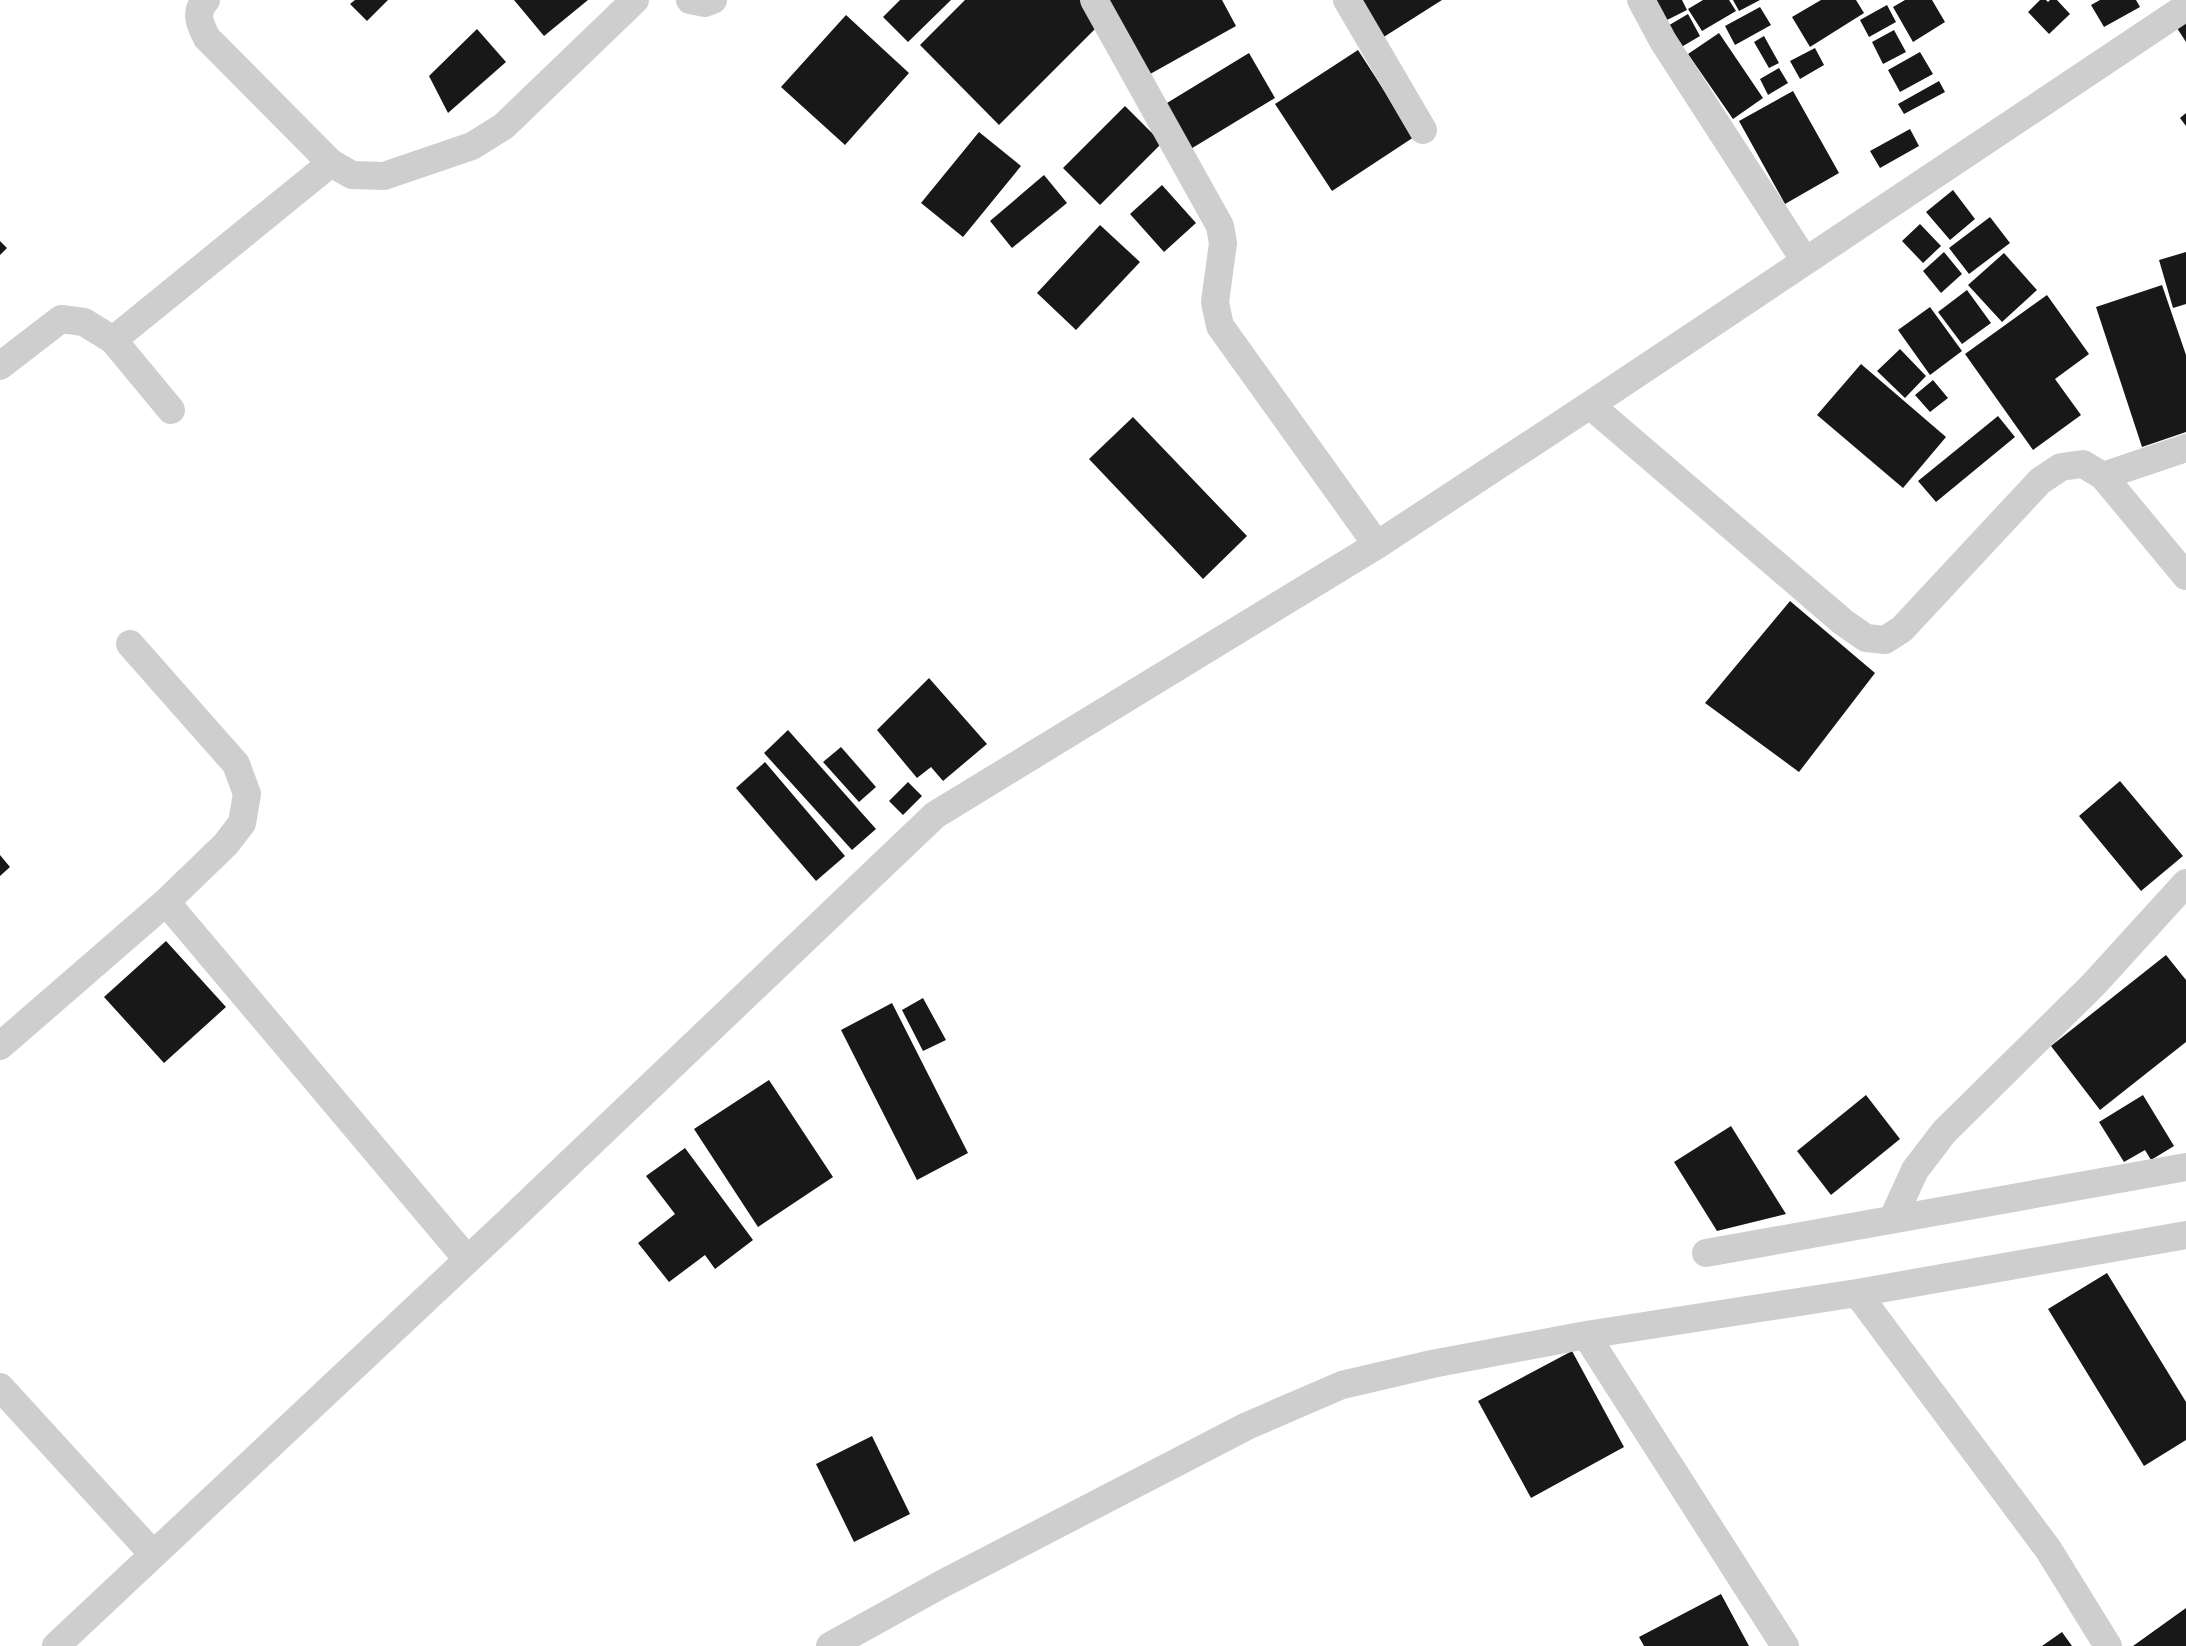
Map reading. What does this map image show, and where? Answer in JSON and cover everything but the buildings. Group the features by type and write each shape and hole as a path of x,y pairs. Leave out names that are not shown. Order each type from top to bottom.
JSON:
{"street":[{"path":"206,0 201,5 198,21 207,38 331,163 352,175 384,176 472,146 504,126 635,0"},
{"path":"690,0 705,3 713,0"},
{"path":"1094,0 1220,226 1223,243 1215,302 1220,326 1377,544"},
{"path":"1347,0 1423,130"},
{"path":"1641,0 1663,41 1805,261"},
{"path":"56,1646 935,815 1377,544 1590,405 2186,7"},
{"path":"112,340 331,163"},
{"path":"0,366 61,320 84,322 112,340 171,410"},
{"path":"1590,405 1843,622 1866,638 1884,640 1902,629 2040,481 2061,467 2083,464 2102,476 2186,576"},
{"path":"2102,476 2186,448"},
{"path":"0,1046 166,902 226,844 242,822 247,794 236,764 130,644"},
{"path":"1893,1218 1915,1170 1944,1132 2094,984 2186,883"},
{"path":"166,902 467,1259"},
{"path":"1706,1253 2186,1167"},
{"path":"830,1646 951,1580 1247,1426 1342,1386 1432,1364 1586,1335 1857,1293 2186,1235"},
{"path":"1857,1293 2048,1549 2108,1646"},
{"path":"1586,1335 1785,1646"},
{"path":"0,1387 153,1554"}]}
